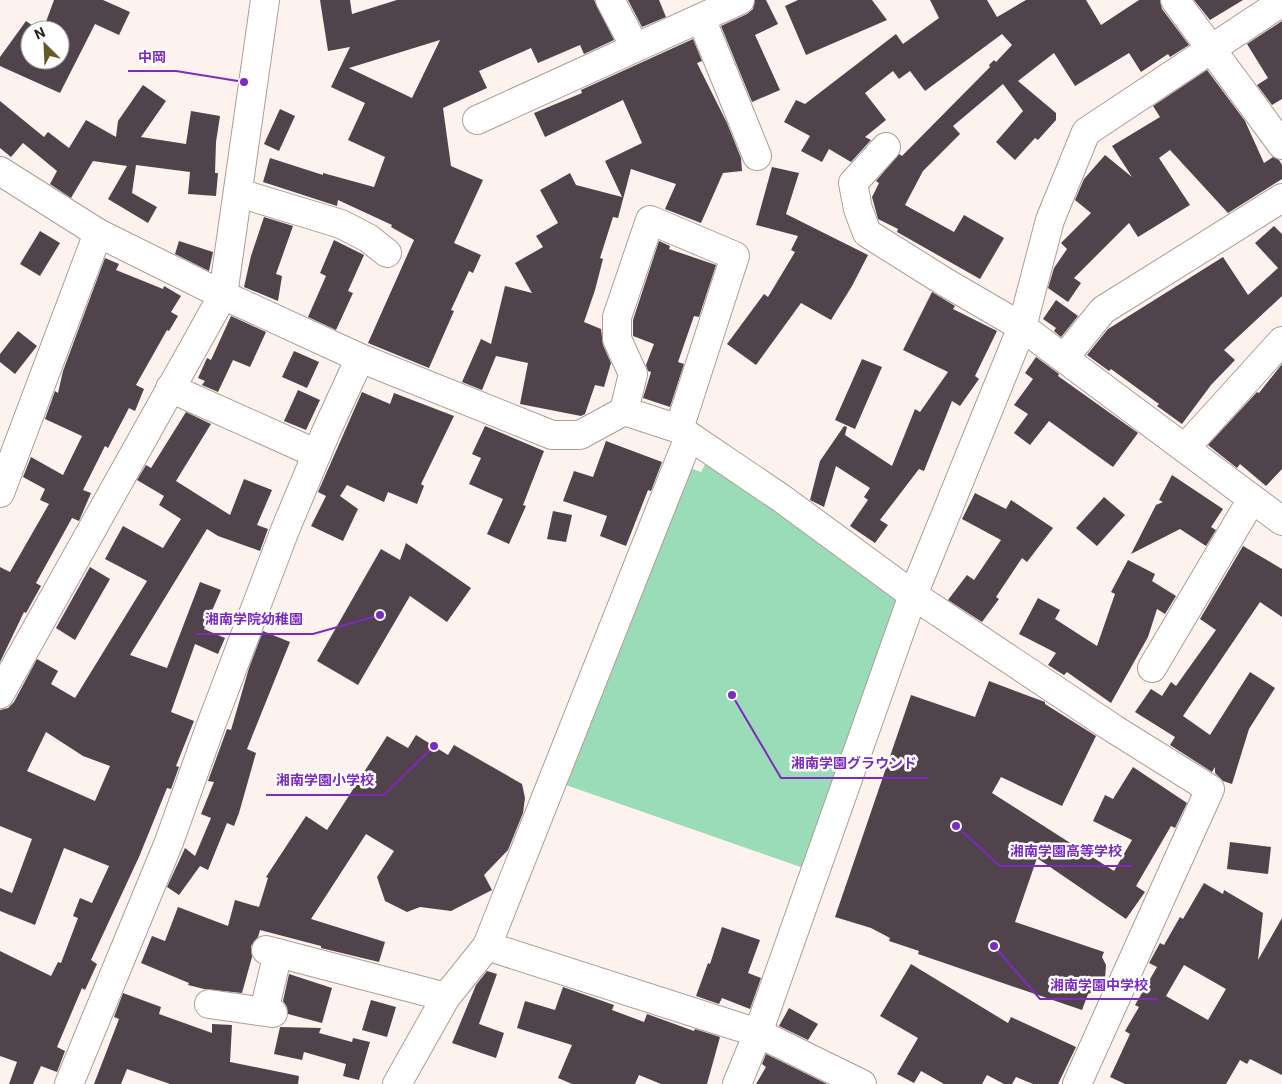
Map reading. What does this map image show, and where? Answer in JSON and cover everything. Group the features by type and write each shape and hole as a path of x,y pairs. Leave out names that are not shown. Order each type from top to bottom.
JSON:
{"street":[{"path":"0,694 223,295 265,0"},
{"path":"610,0 635,47"},
{"path":"477,120 740,0"},
{"path":"1175,0 1282,144"},
{"path":"737,1084 758,1034 914,595 1022,327 1050,220 1086,132 1282,2"},
{"path":"701,18 757,156"},
{"path":"886,147 853,183 858,209 867,233 1022,327 1282,521"},
{"path":"0,171 98,233 223,295 360,358 552,435 580,435 624,411 633,374 617,339 617,317 650,220 735,256 684,433 487,946 446,997 397,1084"},
{"path":"238,193 341,224 368,238 387,253"},
{"path":"1064,358 1103,310 1282,198"},
{"path":"0,493 98,233"},
{"path":"1184,448 1282,341"},
{"path":"69,1084 169,842 210,725 317,454 360,358"},
{"path":"170,388 317,454"},
{"path":"624,411 684,433 781,498 914,595 1114,729 1210,790 1077,1084"},
{"path":"1152,668 1252,499"},
{"path":"487,946 758,1034 862,1084"},
{"path":"209,1004 268,1012 272,952 446,997"}],"green space":[{"path":"706,462 893,591 899,605 809,870 563,784 690,468 701,472"}],"building":[{"path":"54,0 103,0 130,12 119,35 95,24 60,93 0,66 0,57 20,29 20,70 70,70 70,20 47,20"},
{"path":"320,0 350,0 352,14 397,0 594,0 614,40 584,54 580,45 538,63 531,48 479,71 487,88 443,108 451,166 483,180 454,243 481,255 473,273 469,271 451,310 454,311 429,368 368,343 414,240 391,227 392,225 338,200 337,206 263,182 270,158 323,175 323,173 374,187 385,157 348,140 365,103 331,87 350,47 328,51","holes":["440,40 412,98 349,68"]},
{"path":"628,0 659,0 666,17 642,27"},
{"path":"755,0 766,0 778,24 755,35 780,90 752,102 721,26 747,14 753,9"},
{"path":"798,0 872,0 887,20 806,55 785,6"},
{"path":"930,0 987,0 997,17 1026,0 1086,0 1101,25 1139,0 1160,0 1162,9 1189,45 1170,57 1168,54 1141,72 1129,53 1075,86 1054,53 1018,81 1056,113 1056,120 1038,140 1035,138 1015,160 996,142 1023,111 1003,84 953,126 960,134 923,171 905,205 954,232 964,215 1004,238 980,279 897,232 898,229 878,219 872,197 879,183 876,181 899,154 902,156 990,67 989,65 994,60 996,62 1012,45 1002,34 925,91 910,71 899,79 893,71 865,93 886,120 865,137 871,140 851,162 829,149 822,162 801,151 810,136 784,122 796,100 805,104 896,34 903,44 939,18"},
{"path":"1194,0 1243,0 1210,20"},
{"path":"1282,21 1282,99 1272,105 1257,85 1268,78 1247,44"},
{"path":"693,39 702,61 697,63 727,123 741,158 742,171 723,173 701,223 665,209 676,184 631,169 618,218 613,217 600,258 603,259 584,322 601,329 603,345 611,363 604,387 595,385 585,414 581,416 520,404 528,363 496,356 482,390 462,382 481,339 491,344 505,286 532,293 515,263 543,247 536,236 558,223 540,190 570,173 576,185 622,197 605,161 642,143 623,100 545,137 534,113 582,93 581,90"},
{"path":"1207,70 1245,121 1264,163 1273,157 1279,160 1282,165 1282,179 1228,213 1170,150 1159,158 1190,205 1138,237 1129,223 1074,278 1081,283 1068,302 1048,288 1054,268 1067,249 1061,243 1091,213 1075,200 1084,179 1105,155 1132,177 1112,146 1160,117 1153,106"},
{"path":"143,85 166,101 141,137 186,144 191,111 220,116 216,142 215,173 218,173 216,196 188,194 190,172 136,165 132,193 157,207 148,223 108,199 127,166 93,161 71,198 50,184 57,171 23,143 11,157 0,148 0,101 44,137 48,132 69,148 86,120 116,137 118,121"},
{"path":"280,109 295,116 279,151 264,144"},
{"path":"772,167 799,173 786,214 868,255 831,320 801,303 756,365 727,344 764,294 768,297 795,252 791,250 798,236 756,225"},
{"path":"264,217 293,226 276,274 282,276 278,301 244,287 251,256"},
{"path":"1274,226 1282,234 1282,296 1224,350 1235,360 1211,385 1182,424 1157,406 1159,404 1111,369 1109,371 1087,355 1108,329 1223,257 1248,295 1278,268 1255,243"},
{"path":"40,231 60,243 40,276 20,264"},
{"path":"334,240 364,255 348,291 353,293 336,330 308,317 326,276 320,273"},
{"path":"179,241 213,252 209,271 175,254"},
{"path":"659,241 670,246 669,249 716,265 699,317 694,316 678,362 684,364 670,407 643,398 651,372 648,371 646,365 654,344 633,336 633,320"},
{"path":"105,258 119,264 116,270 163,289 164,286 181,296 171,312 178,316 169,331 167,330 136,385 144,389 135,411 129,408 108,448 105,446 83,490 91,493 79,521 72,518 36,583 41,586 26,613 24,612 0,662 0,567 10,572 49,504 40,500 45,489 23,477 31,457 63,475 82,436 45,419 55,391 58,393 63,371"},
{"path":"932,292 955,306 953,309 997,331 975,376 979,379 960,406 952,401 924,471 919,469 880,520 888,525 875,543 850,526 868,500 864,497 870,488 836,466 824,507 810,500 820,461 844,426 847,427 845,435 892,466 915,409 920,412 948,372 903,350"},
{"path":"1056,300 1078,316 1061,337 1054,331 1056,328 1043,319"},
{"path":"231,316 266,332 250,367 233,360 218,392 202,385 205,381 198,378 207,358 211,360"},
{"path":"18,331 37,346 15,374 0,362 0,354"},
{"path":"294,351 319,362 307,388 282,377"},
{"path":"1036,357 1059,374 1058,376 1138,433 1113,467 1049,421 1030,445 1014,433 1028,414 1014,405 1033,379 1025,373"},
{"path":"862,359 882,367 855,429 835,420"},
{"path":"1282,364 1282,469 1266,486 1240,464 1237,468 1208,445 1257,392 1259,393"},
{"path":"298,390 320,400 306,430 284,421"},
{"path":"362,392 390,404 394,393 454,416 421,484 424,486 417,504 388,492 384,502 347,485 340,496 358,509 343,541 311,526 326,496 318,492"},
{"path":"186,412 211,424 176,481 230,515 244,479 272,490 257,525 268,529 260,551 218,536 207,529 130,655 167,668 200,582 221,590 204,629 225,638 218,654 195,644 171,712 194,721 176,766 179,767 171,789 167,788 139,857 91,960 97,964 85,990 82,988 57,1047 65,1051 57,1072 41,1066 33,1084 9,1084 17,1062 0,1056 0,951 51,976 58,962 61,963 78,918 73,916 80,898 92,903 109,866 64,848 35,925 0,911 0,888 12,893 32,839 0,826 0,710 8,708 14,702 37,659 58,671 51,684 75,698 147,581 105,559 123,526 163,548 181,519 159,505 164,496 137,480 146,465 151,468","holes":["46,732 83,756 110,766 95,801 27,771"]},
{"path":"485,426 544,451 523,505 526,506 509,544 487,534 503,499 469,484 481,458 472,454"},
{"path":"606,441 662,462 651,491 648,490 626,546 600,536 607,516 563,501 574,471 593,477"},
{"path":"1172,475 1223,509 1211,527 1216,530 1206,546 1180,529 1131,554 1156,505 1163,502 1159,500"},
{"path":"975,493 1006,509 1011,500 1053,528 1027,562 1022,558 996,597 999,599 982,622 948,600 967,575 974,580 1001,540 962,519"},
{"path":"1104,497 1125,515 1097,546 1076,528"},
{"path":"553,511 572,515 566,542 547,539"},
{"path":"406,543 471,588 447,622 410,596 358,685 317,661 381,549 400,560"},
{"path":"1243,546 1282,569 1282,617 1260,602 1183,716 1210,735 1250,672 1275,688 1249,729 1232,784 1223,781 1215,773 1215,767 1212,772 1170,745 1175,737 1135,712 1151,689 1162,696 1171,682 1176,686 1216,630 1200,619"},
{"path":"1128,560 1155,574 1152,581 1176,596 1165,614 1157,609 1148,637 1111,703 1067,672 1064,675 1048,665 1056,653 1019,634 1038,598 1060,610 1055,619 1097,646 1115,594 1111,592"},
{"path":"90,567 110,579 75,640 56,628"},
{"path":"263,631 290,642 247,749 256,753 239,813 234,826 227,823 208,870 200,866 179,895 167,887 185,848 195,856 211,818 201,814 214,782 208,781 227,729 231,730 249,668"},
{"path":"989,681 1045,702 1045,704 1096,736 1062,806 1001,777 992,793 1114,871 1132,840 1093,821 1105,795 1113,799 1133,767 1187,803 1175,828 1171,826 1136,886 1145,892 1126,919 1037,858 1015,922 1104,952 1102,957 1106,965 1105,979 1099,989 1088,994 1082,1010 918,954 919,951 889,941 890,938 871,928 835,917 911,695 975,717"},
{"path":"416,735 448,755 454,745 522,784 525,798 523,813 508,850 484,875 492,890 451,911 420,907 407,912 385,901 377,877 394,851 366,834 311,919 385,942 379,962 321,948 321,946 260,930 258,937 251,946 252,957 242,993 204,989 188,985 189,983 141,963 152,936 165,941 178,907 228,926 235,900 259,907 268,878 266,877 306,816 327,830 387,736 408,748"},
{"path":"1230,842 1271,847 1268,874 1227,869"},
{"path":"1204,883 1223,894 1224,890 1263,913 1258,960 1282,918 1282,1075 1250,1059 1247,1064 1240,1060 1226,1084 1125,1084 1110,1077 1130,1034 1125,1031 1139,1007 1135,1005 1157,967 1149,963 1160,943 1164,945 1180,917 1183,919","holes":["1184,965 1226,989 1208,1020 1166,996"]},
{"path":"722,927 760,940 748,973 761,978 750,1009 722,998 719,1004 696,996 708,963 710,964"},
{"path":"911,964 1008,1023 1011,1017 1076,1047 1058,1084 1033,1084 1016,1077 1012,1084 1004,1084 987,1075 982,1084 944,1084 921,1071 914,1083 897,1074 918,1038 880,1016"},
{"path":"487,971 497,974 479,1024 504,1033 496,1058 452,1043 476,985"},
{"path":"289,974 332,988 322,1023 288,1014 287,1007 283,1001"},
{"path":"563,987 614,1005 612,1010 644,1022 647,1014 694,1031 695,1029 720,1037 707,1084 661,1084 639,1075 635,1084 572,1084 558,1078 572,1045 517,1028 525,1001 555,1010"},
{"path":"123,993 161,1007 159,1014 212,1033 212,1024 232,1025 230,1062 299,1076 298,1084 170,1084 127,1069 121,1084 94,1084 119,1019 114,1017"},
{"path":"371,1000 396,1007 387,1037 362,1030"},
{"path":"789,1008 818,1024 808,1040 779,1026"},
{"path":"280,1027 321,1028 319,1033 352,1042 353,1038 370,1042 359,1080 343,1076 346,1064 304,1052 302,1060 274,1054"},
{"path":"766,1054 827,1084 756,1084 766,1067 762,1064"}],"place":[{"name":"中岡","path":"244,82"},
{"name":"湘南学院幼稚園","path":"380,615"},
{"name":"湘南学園グラウンド","path":"732,695"},
{"name":"湘南学園小学校","path":"434,746"},
{"name":"湘南学園高等学校","path":"956,826"},
{"name":"湘南学園中学校","path":"994,946"}]}
